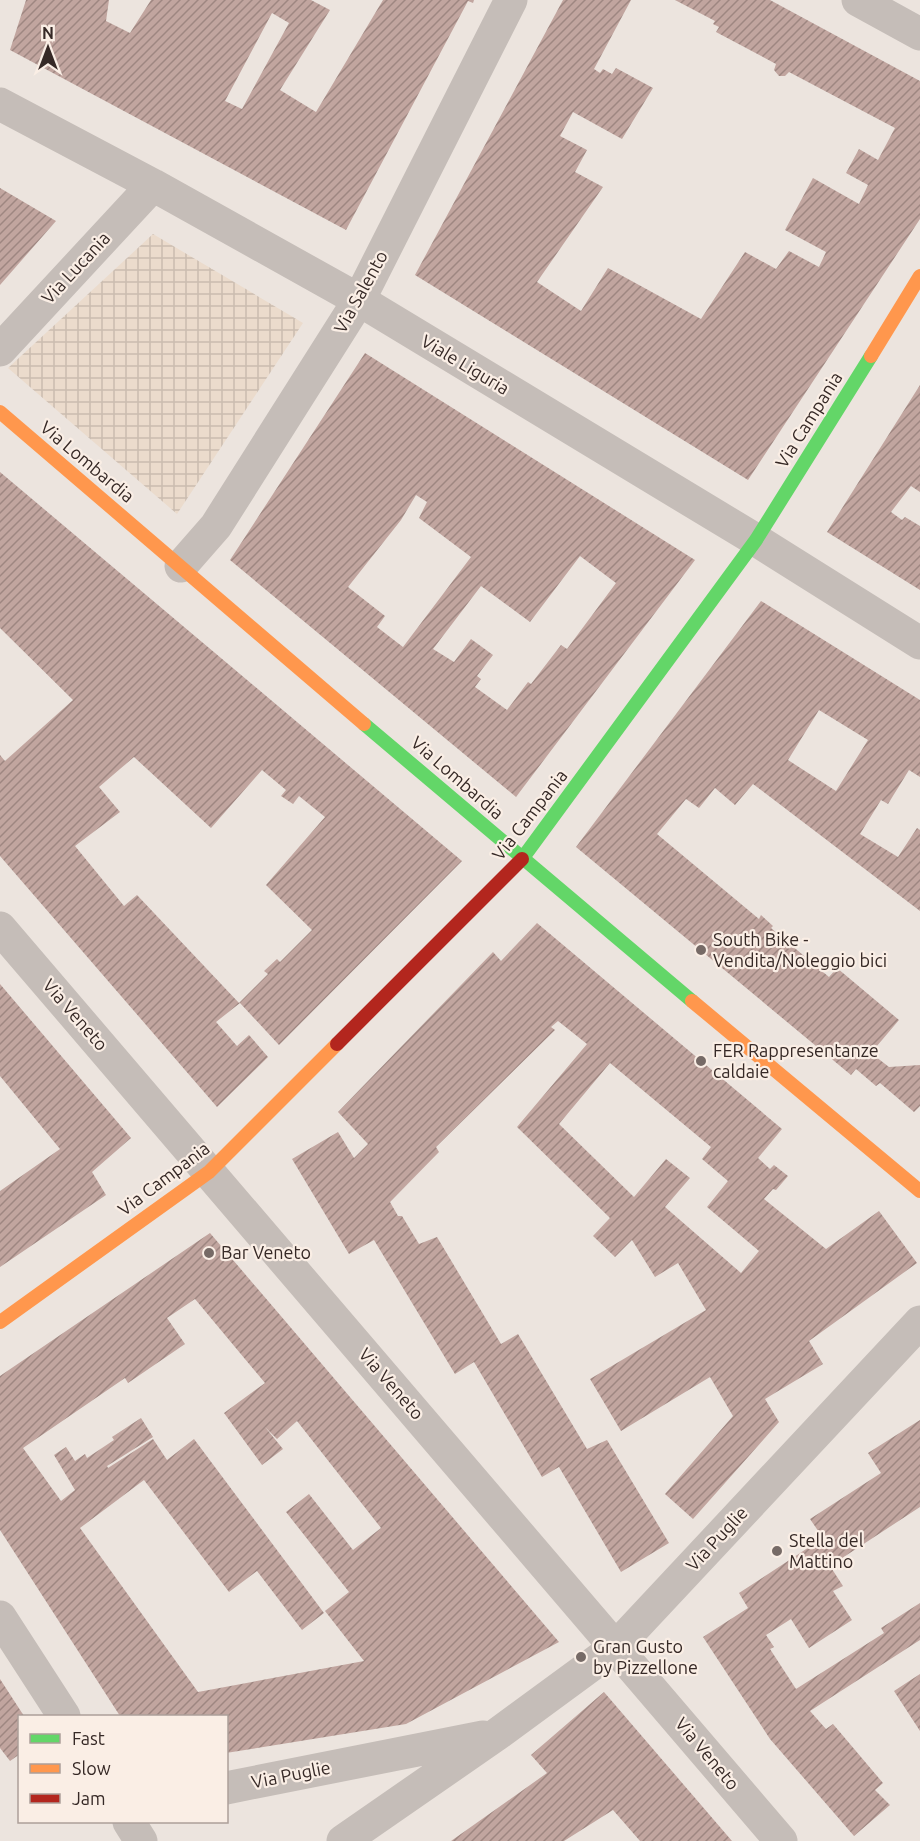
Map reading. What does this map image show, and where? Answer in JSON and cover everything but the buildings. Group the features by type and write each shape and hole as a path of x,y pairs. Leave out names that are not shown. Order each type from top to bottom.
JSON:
{"street":[{"name":"Via Salento","path":"181,566 216,526 359,300 511,0"},
{"path":"858,0 920,34"},
{"name":"Viale Liguria","path":"0,104 153,185 359,300 756,540 920,643"},
{"name":"Via Lucania","path":"0,350 153,185"},
{"name":"Via Campania","path":"0,1322 209,1172 522,859 756,540 920,276"},
{"name":"Via Lombardia","path":"0,412 522,859 920,1191"},
{"name":"Via Veneto","path":"0,928 781,1841"},
{"name":"Via Puglie","path":"343,1841 496,1735 616,1647 920,1322"},
{"path":"0,1617 63,1715"},
{"name":"Via Puglie","path":"228,1788 496,1735"},
{"path":"130,1823 141,1841"}],"shaded area":[{"path":"153,234 303,323 177,514 8,368"}],"traffic: fast":[{"path":"522,859 756,540 871,356"},
{"path":"364,724 692,1001"}],"traffic: slow":[{"path":"871,356 920,276"},
{"path":"0,412 364,724"},
{"path":"692,1001 920,1191"},
{"path":"0,1322 209,1172 337,1044"}],"traffic: jam":[{"path":"337,1044 522,859"}],"place":[{"name":"South Bike - Vendita/Noleggio bici","path":"701,950"},
{"name":"FER Rappresentanze caldaie","path":"701,1061"},
{"name":"Bar Veneto","path":"209,1253"},
{"name":"Stella del Mattino","path":"777,1551"},
{"name":"Gran Gusto by Pizzellone","path":"581,1657"}]}
